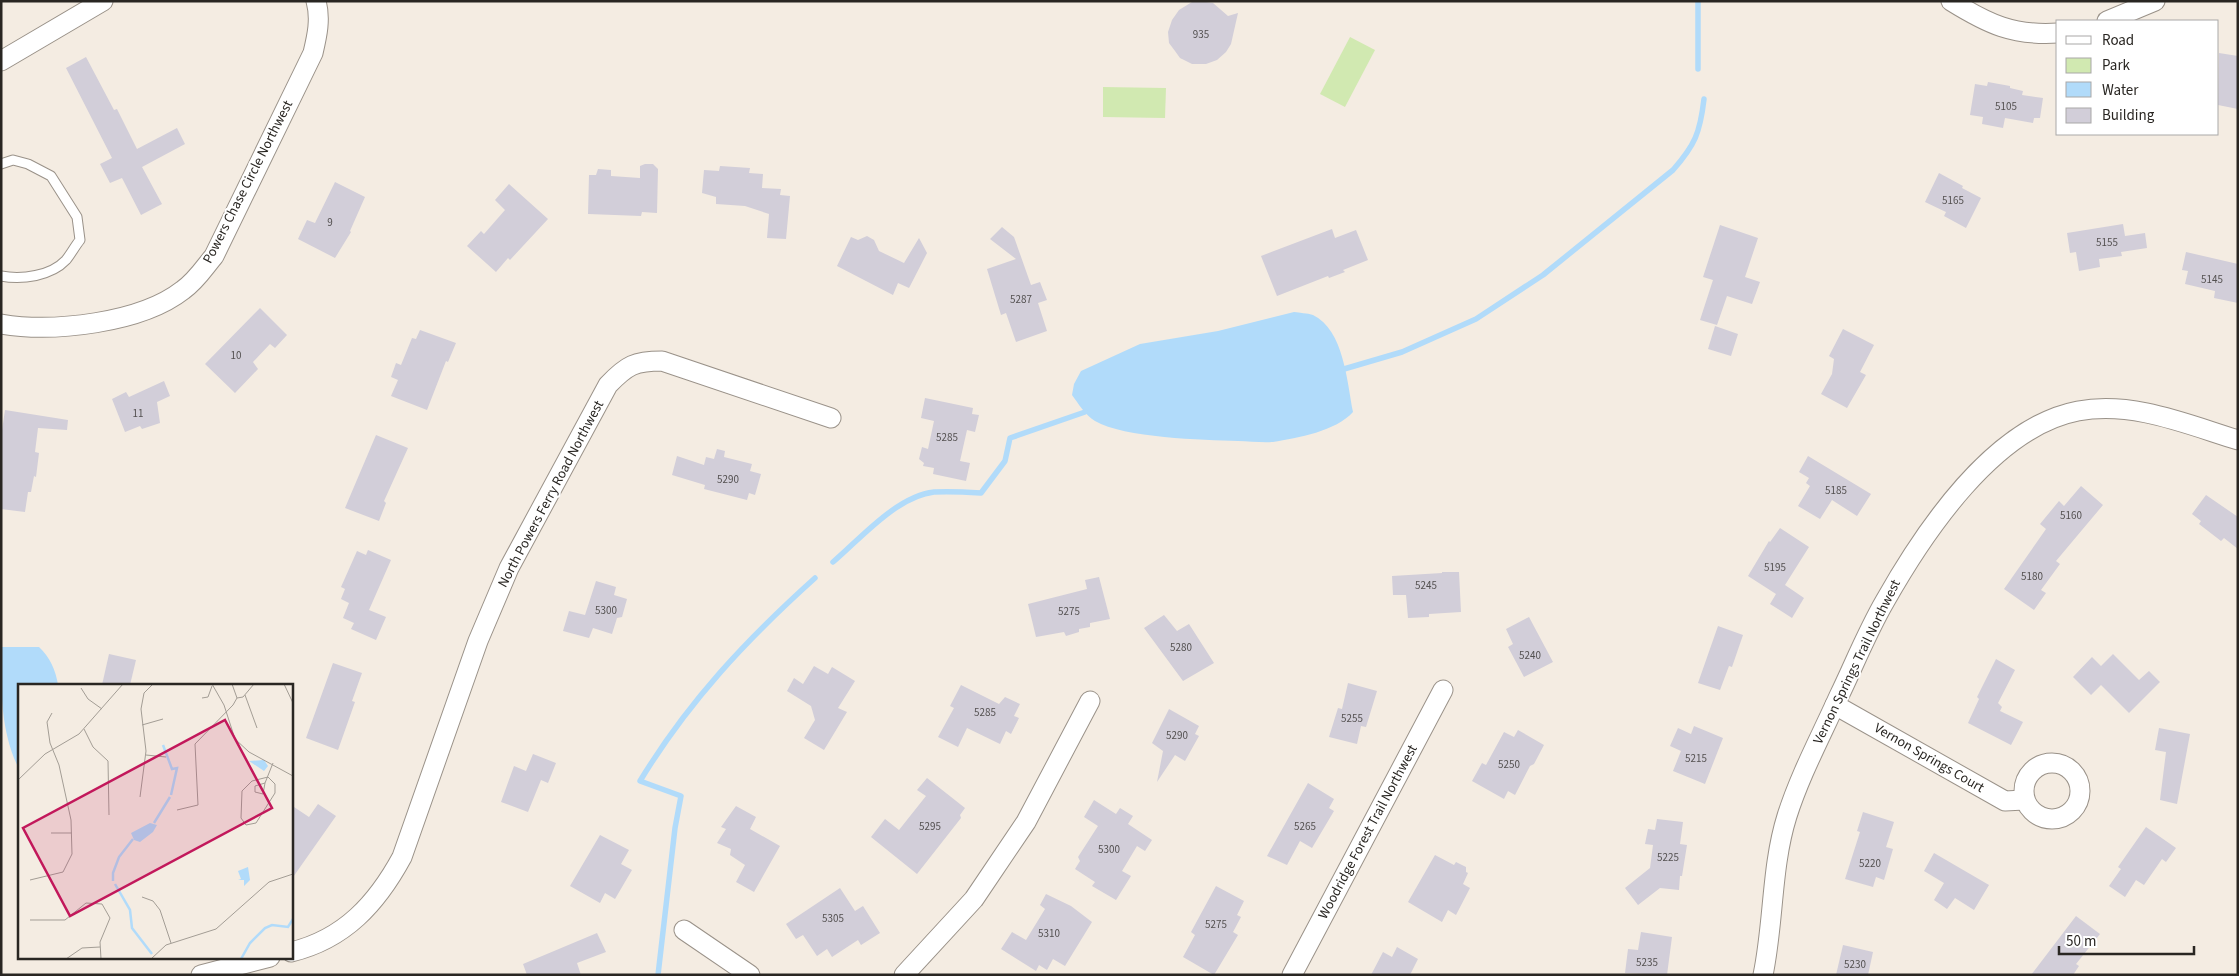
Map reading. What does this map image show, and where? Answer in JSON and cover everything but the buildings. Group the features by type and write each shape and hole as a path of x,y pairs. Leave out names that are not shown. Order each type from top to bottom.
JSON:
{"street":[{"path":"1,61 103,1"},
{"name":"Powers Chase Circle Northwest","path":"1,324 43,328 77,326 129,315 160,304 183,291 198,277 214,256 313,53 318,32 316,1"},
{"path":"1950,1 1981,20 2011,30 2042,34 2056,33"},
{"path":"2109,20 2155,1"},
{"name":"North Powers Ferry Road Northwest","path":"292,952 333,935 352,922 367,909 387,884 402,857 478,641 509,568 608,385 623,368 642,361 662,361 831,418"},
{"name":"Vernon Springs Trail Northwest","path":"1763,975 1778,861 1786,818 1800,781 1884,603 1920,545 1972,479 2007,445 2030,429 2055,418 2077,412 2122,408 2144,412 2238,440"},
{"name":"Woodridge Forest Trail Northwest","path":"1292,975 1443,690"},
{"path":"904,975 974,899 1026,822 1090,701"},
{"name":"Vernon Springs Court","path":"1835,705 2005,801 2024,800"},
{"path":"684,930 750,975"},
{"path":"201,975 266,958"}],"lane":[{"path":"1,164 13,160 28,164 51,176 77,217 80,240 65,261 43,274 28,277 1,276"}],"green space":[{"path":"1350,37 1375,50 1345,107 1320,94"},
{"path":"1103,87 1166,88 1165,118 1103,117"}],"water":[{"path":"1294,312 1313,315 1323,322 1338,344 1346,372 1353,412 1346,419 1327,429 1305,436 1269,442 1185,439 1144,435 1108,427 1095,421 1085,412 1072,395 1074,384 1081,371 1140,344 1218,331"},
{"path":"1,647 39,647 52,664 58,684 18,684 18,767 8,740 2,694"}],"waterway":[{"path":"1698,1 1698,69"},
{"path":"1344,369 1402,352 1476,319 1543,275 1673,170 1687,153 1695,138 1701,121 1704,99"},
{"path":"833,562 880,520 906,501 934,492 981,493 1005,461 1010,438 1085,412"},
{"path":"658,975 675,828 681,796 640,781 658,752 698,698 765,625 815,578"}]}
